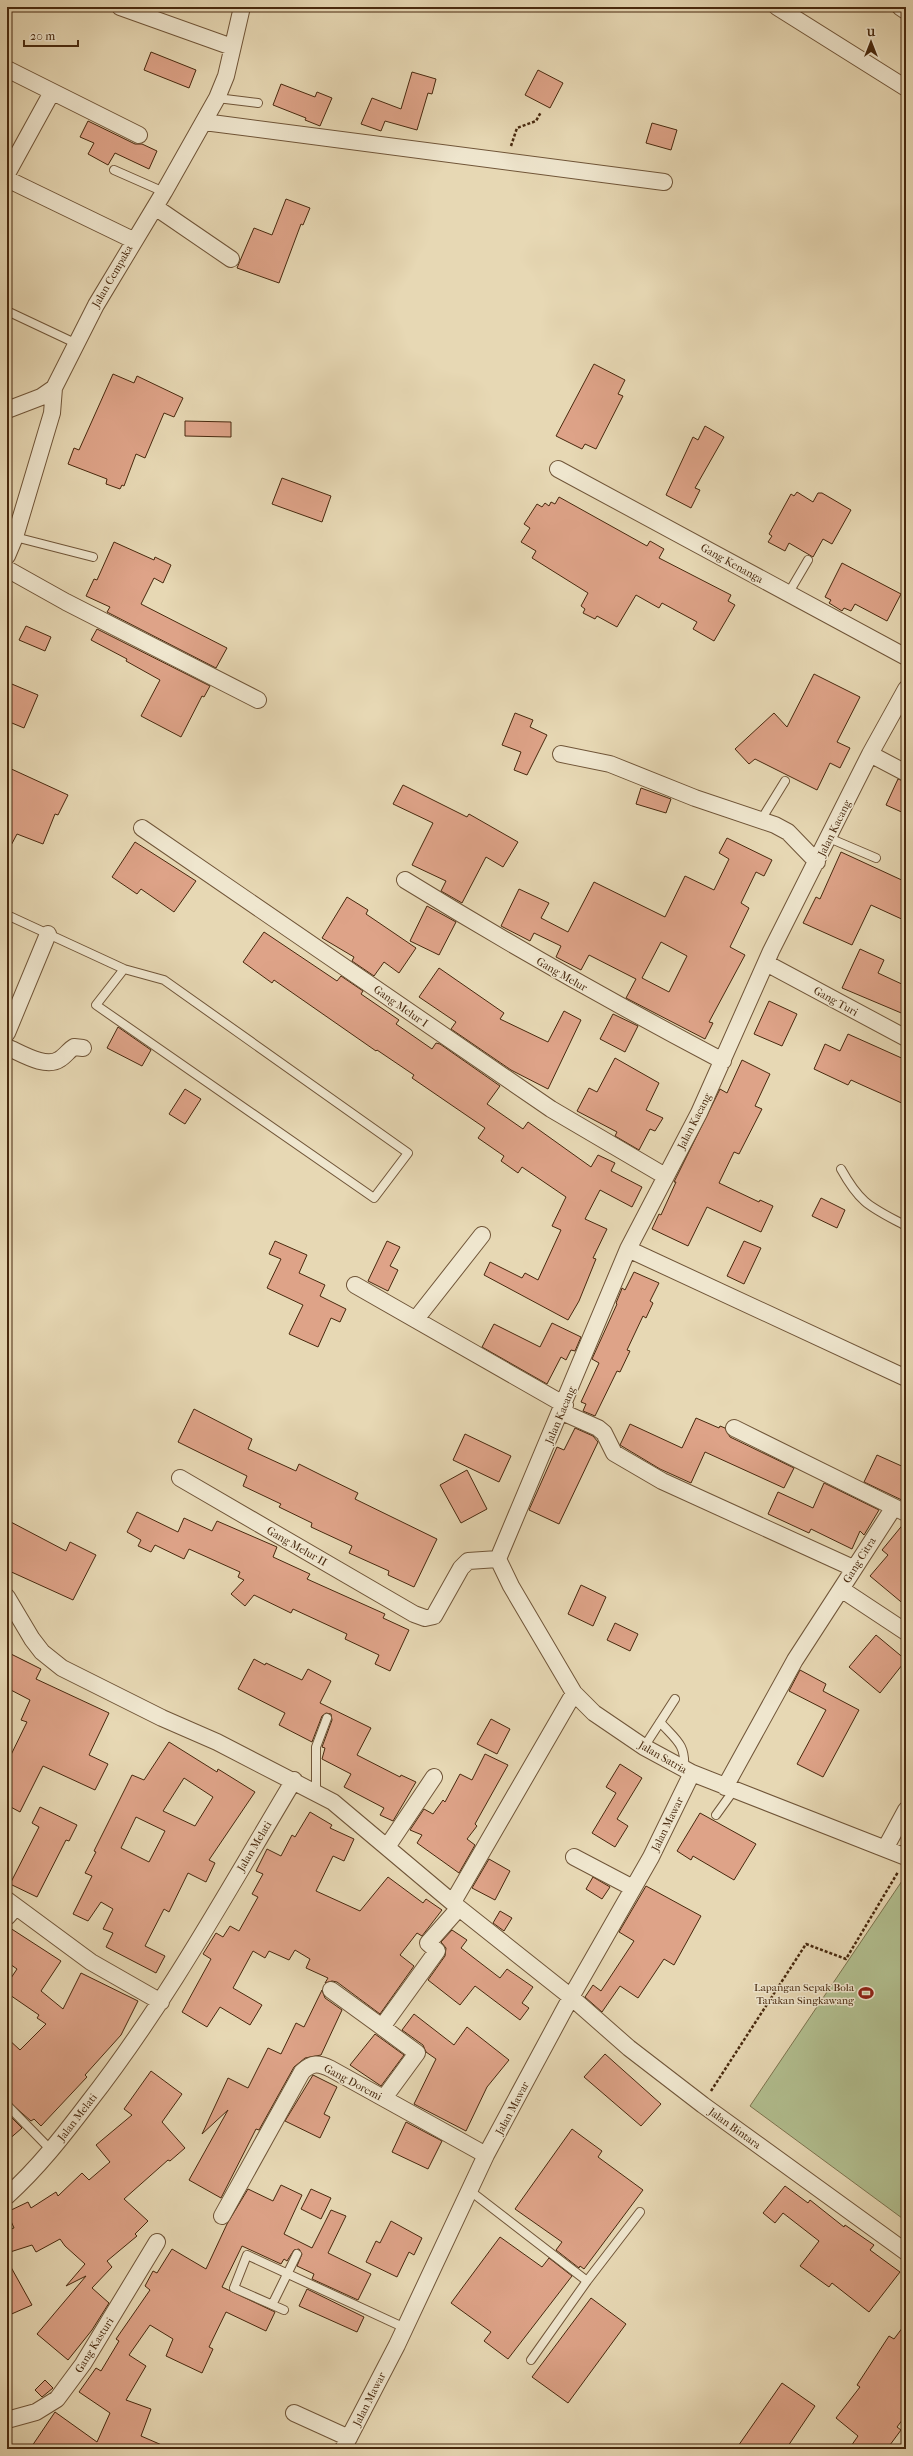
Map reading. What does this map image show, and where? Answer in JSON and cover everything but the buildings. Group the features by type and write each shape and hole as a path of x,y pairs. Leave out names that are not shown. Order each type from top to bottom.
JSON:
{"street":[{"path":"120,7 232,48"},
{"name":"Jalan Cempaka","path":"7,556 15,537 52,413 54,388 75,343 133,240 164,192 217,98 226,76 242,7"},
{"path":"778,7 906,88"},
{"path":"900,7 906,12"},
{"path":"7,69 139,135"},
{"path":"7,174 52,92"},
{"path":"204,122 664,182"},
{"path":"7,179 133,240"},
{"path":"155,207 231,259"},
{"path":"7,410 41,397 54,388"},
{"name":"Gang Kenanga","path":"558,469 906,657"},
{"path":"7,569 66,602 258,700"},
{"name":"Jalan Kacang","path":"498,1559 563,1409 628,1250 699,1113 766,962 870,754 906,689"},
{"path":"561,754 610,764 695,798 761,820 788,832 817,862"},
{"path":"870,754 906,773"},
{"name":"Gang Melur I","path":"142,828 550,1109 666,1176"},
{"name":"Gang Melur","path":"405,880 517,949 591,991 723,1061"},
{"path":"7,1033 48,934"},
{"name":"Gang Turi","path":"766,962 906,1038"},
{"path":"7,1047 32,1058 53,1062 61,1059 74,1047 83,1048"},
{"path":"416,1319 482,1235"},
{"path":"628,1250 906,1378"},
{"path":"355,1285 416,1319 563,1409 598,1428 604,1433 614,1453 662,1481 853,1568"},
{"path":"734,1428 900,1510"},
{"name":"Gang Melur II","path":"180,1478 414,1614 425,1618 434,1616 461,1568 468,1561 498,1559"},
{"name":"Gang Citra","path":"900,1510 853,1568 841,1588 906,1632"},
{"name":"Jalan Satria","path":"498,1559 511,1586 574,1693 594,1713 644,1747 688,1771 729,1789 886,1847 904,1861"},
{"path":"729,1789 795,1660 841,1588"},
{"path":"8,1603 35,1644 62,1668 162,1718 217,1742 294,1780 344,1810 456,1905 571,1997"},
{"path":"382,2027 437,1951 428,1943 456,1905 574,1693"},
{"name":"Jalan Mawar","path":"346,2443 405,2328 486,2155 571,1997 633,1888 688,1771"},
{"path":"387,1847 434,1777"},
{"name":"Jalan Melati","path":"7,2196 51,2150 110,2075 161,2002 294,1780"},
{"path":"886,1847 906,1810"},
{"path":"574,1858 633,1888"},
{"path":"10,1908 91,1962 161,2002"},
{"path":"331,1990 417,2053 384,2098"},
{"name":"Jalan Bintara","path":"571,1997 629,2048 703,2105 906,2252"},
{"name":"Gang Doremi","path":"222,2216 302,2072 309,2065 316,2064 331,2069 486,2155"},
{"name":"Gang Kasturi","path":"7,2420 36,2412 57,2399 83,2364 157,2242"},
{"path":"294,2413 346,2443"}],"lane":[{"path":"217,98 258,103"},
{"path":"114,170 164,192"},
{"path":"7,311 75,343"},
{"path":"15,537 92,557"},
{"path":"788,594 808,560"},
{"path":"761,820 785,781"},
{"path":"829,838 876,858"},
{"path":"7,915 124,969 164,980 408,1153 374,1198 96,1004 124,969"},
{"path":"841,1169 853,1190 864,1202 906,1226"},
{"path":"644,1747 675,1699"},
{"path":"316,1792 316,1747 327,1718"},
{"path":"660,1722 683,1747 688,1771"},
{"path":"716,1815 729,1789"},
{"path":"7,2105 51,2150"},
{"path":"469,2190 587,2281"},
{"path":"531,2360 587,2281 640,2212"},
{"path":"272,2305 297,2254"},
{"path":"284,2310 234,2288 247,2255 405,2328"}],"path":[{"path":"508,162 515,131 517,128 536,121 541,112"},
{"path":"703,2105 720,2073 806,1944 846,1959 904,1861"}],"green space":[{"name":"Lapangan Sepak Bola Tarakan Singkawang","path":"904,1878 906,1880 906,2221 750,2106"}],"place":[{"name":"Lapangan Sepak Bola Tarakan Singkawang","path":"866,1993"}]}
